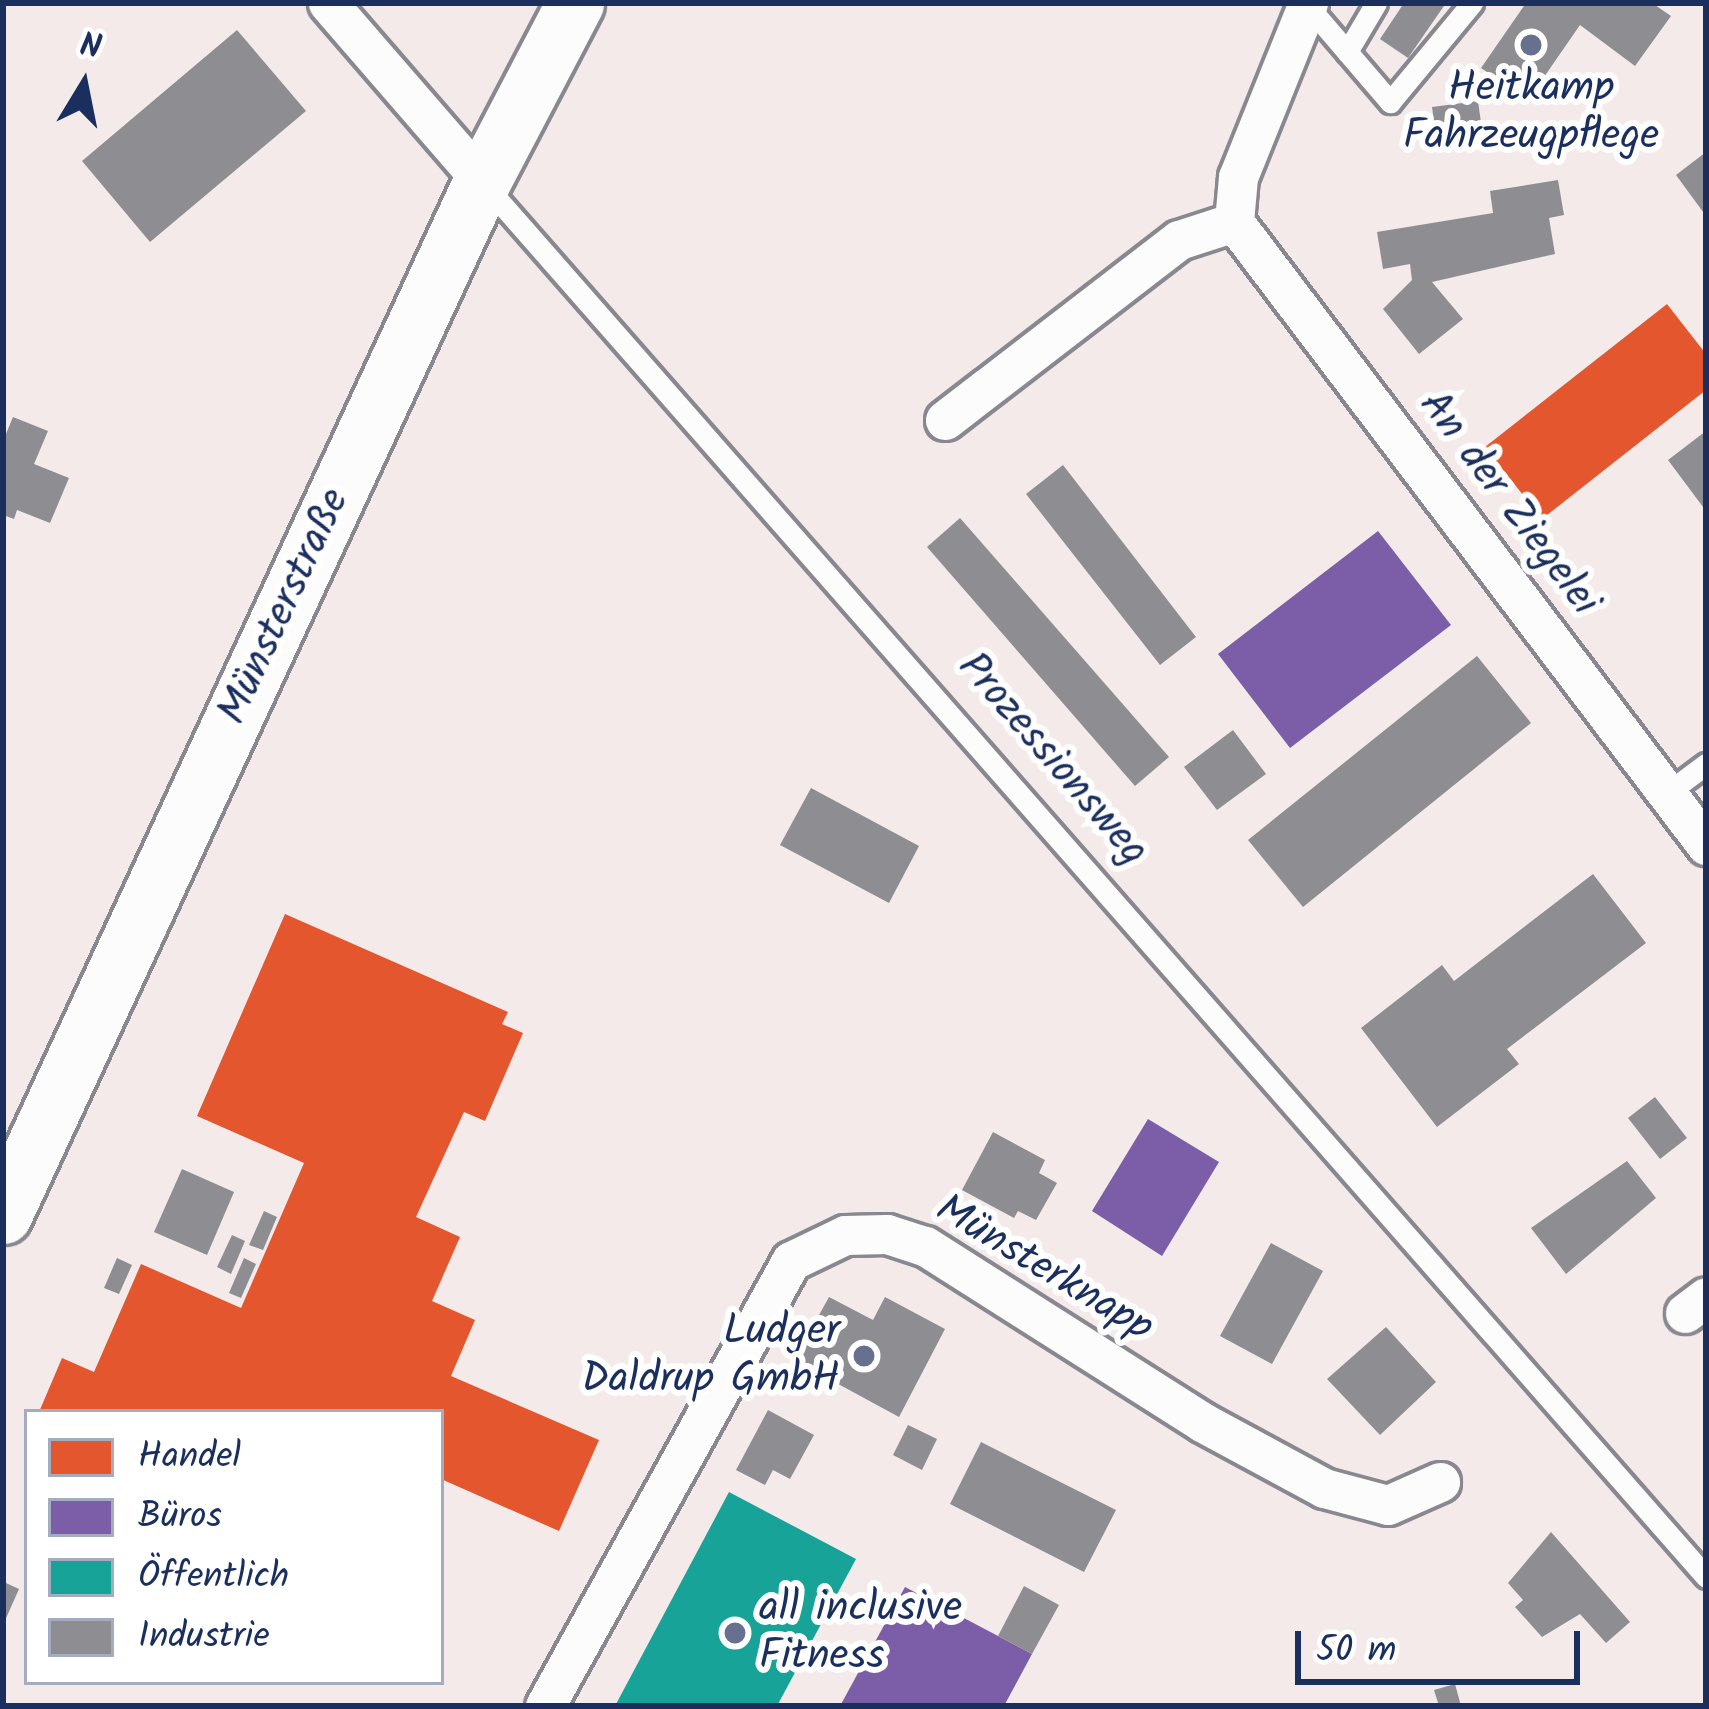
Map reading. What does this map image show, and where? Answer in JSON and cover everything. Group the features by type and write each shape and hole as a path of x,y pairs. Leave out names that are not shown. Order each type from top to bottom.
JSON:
{"main road":[{"name":"Münsterstraße","path":"3,1215 482,181 575,3"}],"street":[{"name":"Prozessionsweg","path":"328,3 482,181"},
{"path":"945,420 1179,240 1234,222 1238,177 1308,4"},
{"name":"An der Ziegelei","path":"1234,222 1706,845"},
{"name":"Münsterknapp","path":"544,1706 791,1262 845,1235 887,1234 925,1246 1202,1422 1324,1488 1388,1505 1440,1482"}],"lane":[{"path":"1347,52 1376,3"},
{"path":"1308,4 1390,102 1472,3"},
{"name":"Prozessionsweg","path":"482,181 1706,1577"},
{"path":"1667,793 1706,764"}],"building: Handel":[{"path":"1667,304 1706,354 1706,390 1542,519 1485,447"},
{"path":"285,914 508,1012 502,1024 523,1033 485,1121 464,1112 416,1217 460,1237 432,1301 475,1320 451,1376 599,1440 559,1531 444,1480 444,1409 40,1409 62,1358 94,1372 141,1264 241,1308 304,1163 197,1116"}],"building: Büros":[{"path":"1378,531 1451,625 1290,748 1218,654"},
{"path":"1148,1119 1219,1162 1162,1256 1092,1211"},
{"path":"905,1587 1032,1654 1004,1706 840,1706"}],"building: Öffentlich":[{"name":"all inclusive Fitness","path":"729,1492 856,1559 777,1706 615,1706"}],"building: Industrie":[{"path":"1404,3 1446,3 1408,58 1380,39"},
{"name":"Heitkamp Fahrzeugpflege","path":"1526,3 1652,3 1671,16 1635,66 1580,25 1535,90 1519,93 1481,68"},
{"path":"237,30 306,111 150,242 82,161"},
{"path":"1478,101 1482,130 1436,136 1432,107"},
{"path":"1706,152 1706,216 1676,175"},
{"path":"1558,180 1564,215 1549,218 1555,254 1432,282 1463,319 1419,354 1383,309 1412,280 1410,264 1383,269 1377,232 1493,213 1490,191"},
{"path":"13,417 48,431 34,464 69,478 50,523 17,510 14,519 3,515 3,441"},
{"path":"1706,431 1706,511 1668,460"},
{"path":"1063,465 1196,637 1160,665 1026,494"},
{"path":"960,518 1169,757 1135,786 927,547"},
{"path":"1477,656 1531,723 1303,907 1248,840"},
{"path":"1233,730 1266,774 1217,810 1184,767"},
{"path":"811,788 919,846 889,903 780,845"},
{"path":"1593,874 1646,943 1507,1049 1519,1064 1437,1127 1361,1028 1442,965 1454,981"},
{"path":"1655,1097 1687,1138 1660,1159 1628,1118"},
{"path":"993,1132 1045,1160 1039,1173 1057,1183 1036,1220 1018,1211 1014,1218 962,1190"},
{"path":"1627,1161 1656,1198 1566,1274 1531,1228"},
{"path":"182,1169 234,1192 207,1255 154,1232"},
{"path":"264,1211 277,1217 263,1250 249,1245"},
{"path":"232,1235 245,1241 231,1274 217,1267"},
{"path":"1271,1243 1323,1271 1272,1364 1220,1336"},
{"path":"117,1258 132,1265 119,1294 104,1288"},
{"path":"244,1258 256,1264 241,1298 229,1293"},
{"name":"Ludger Daldrup GmbH","path":"829,1297 873,1320 885,1297 945,1329 899,1417 794,1360"},
{"path":"1386,1327 1436,1382 1380,1435 1327,1379"},
{"path":"768,1410 814,1435 790,1479 773,1470 765,1485 736,1470"},
{"path":"908,1425 937,1439 922,1470 893,1455"},
{"path":"981,1442 1116,1510 1084,1572 950,1504"},
{"path":"1551,1532 1630,1622 1606,1643 1580,1614 1542,1637 1515,1607 1523,1600 1508,1583"},
{"path":"6,1583 19,1589 3,1625 3,1590"},
{"path":"1024,1586 1059,1605 1032,1654 998,1636"},
{"path":"1455,1684 1461,1706 1439,1706 1434,1690"}],"place":[{"name":"Heitkamp Fahrzeugpflege","path":"1531,45"},
{"name":"Ludger Daldrup GmbH","path":"864,1356"},
{"name":"all inclusive Fitness","path":"735,1633"}]}
